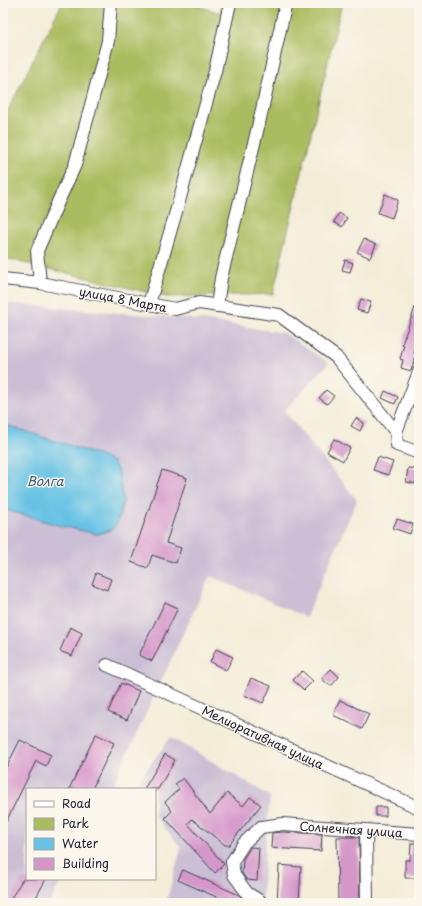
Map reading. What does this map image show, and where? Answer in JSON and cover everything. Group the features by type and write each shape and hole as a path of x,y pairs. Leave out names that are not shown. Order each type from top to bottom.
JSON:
{"street":[{"path":"40,284 37,251 75,165 108,41 111,3"},
{"path":"149,304 215,71 230,3"},
{"path":"217,306 221,278 259,123 286,3"},
{"name":"улица 8 Марта","path":"3,279 40,284 176,309 199,304 279,314 336,357 396,432 397,445 419,453"},
{"path":"396,432 419,372"},
{"name":"Мелиоративная улица","path":"107,665 419,808"},
{"name":"Солнечная улица","path":"260,903 260,901 247,893 234,875 232,862 244,843 261,827 283,824 419,834"},
{"path":"366,830 367,903"}],"shaded area":[{"path":"3,303 203,320 284,333 329,363 284,411 357,500 306,617 210,576 111,788 26,788 26,880 61,880 49,903 3,903"},
{"path":"171,737 270,796 265,846 262,903 166,903 181,848 156,816 156,788 133,787"}],"green space":[{"path":"62,3 189,3 220,13 222,3 342,3 273,294 167,297 3,258 3,120"}],"water":[{"name":"Волга","path":"3,424 95,454 113,462 119,474 123,502 117,524 111,530 97,534 61,526 3,509"}],"building":[{"path":"385,194 398,200 392,218 378,213"},
{"path":"339,213 347,218 342,227 334,222"},
{"path":"364,239 376,245 370,258 357,252"},
{"path":"345,260 353,263 350,272 342,270"},
{"path":"361,299 371,302 367,313 357,310"},
{"path":"418,299 419,340 414,353 416,354 411,371 401,368 403,360 400,359 404,345 402,344"},
{"path":"326,390 334,396 327,404 319,398"},
{"path":"385,391 398,397 395,404 382,398"},
{"path":"356,418 364,423 360,431 351,426"},
{"path":"334,439 350,448 343,461 327,452"},
{"path":"378,457 393,462 388,475 373,470"},
{"path":"408,468 419,469 418,484 406,482"},
{"path":"162,470 187,478 166,543 181,548 176,563 152,555 148,568 131,562"},
{"path":"397,519 413,524 410,534 393,528"},
{"path":"96,573 111,579 107,590 92,584"},
{"path":"165,602 178,608 152,661 139,655"},
{"path":"70,627 82,633 72,656 60,651"},
{"path":"216,649 233,657 226,670 210,662"},
{"path":"331,669 339,677 332,685 329,685 322,679"},
{"path":"302,671 313,681 304,690 293,680"},
{"path":"251,678 271,686 263,703 244,695"},
{"path":"121,683 139,691 127,720 108,712"},
{"path":"340,700 369,714 362,729 333,715"},
{"path":"96,734 114,743 92,788 69,788"},
{"path":"20,740 51,755 46,766 36,761 3,828 3,774"},
{"path":"165,754 175,760 158,789 145,788"},
{"path":"183,778 210,814 227,793 243,806 250,797 261,805 229,845 225,845 192,819 188,824 224,864 215,873 165,818 172,811 165,802 179,789 175,784"},
{"path":"376,807 386,807 386,816 376,816"},
{"path":"283,832 322,834 321,851 271,848 272,833"},
{"path":"337,837 359,837 360,903 338,903"},
{"path":"411,843 419,843 419,878 405,878 405,860 410,860"},
{"path":"251,847 259,848 257,881 247,880 242,873 243,859"},
{"path":"279,865 301,867 299,903 277,903"},
{"path":"183,870 239,895 249,903 230,903 178,880"},
{"path":"23,879 45,880 33,903 8,903"}]}
